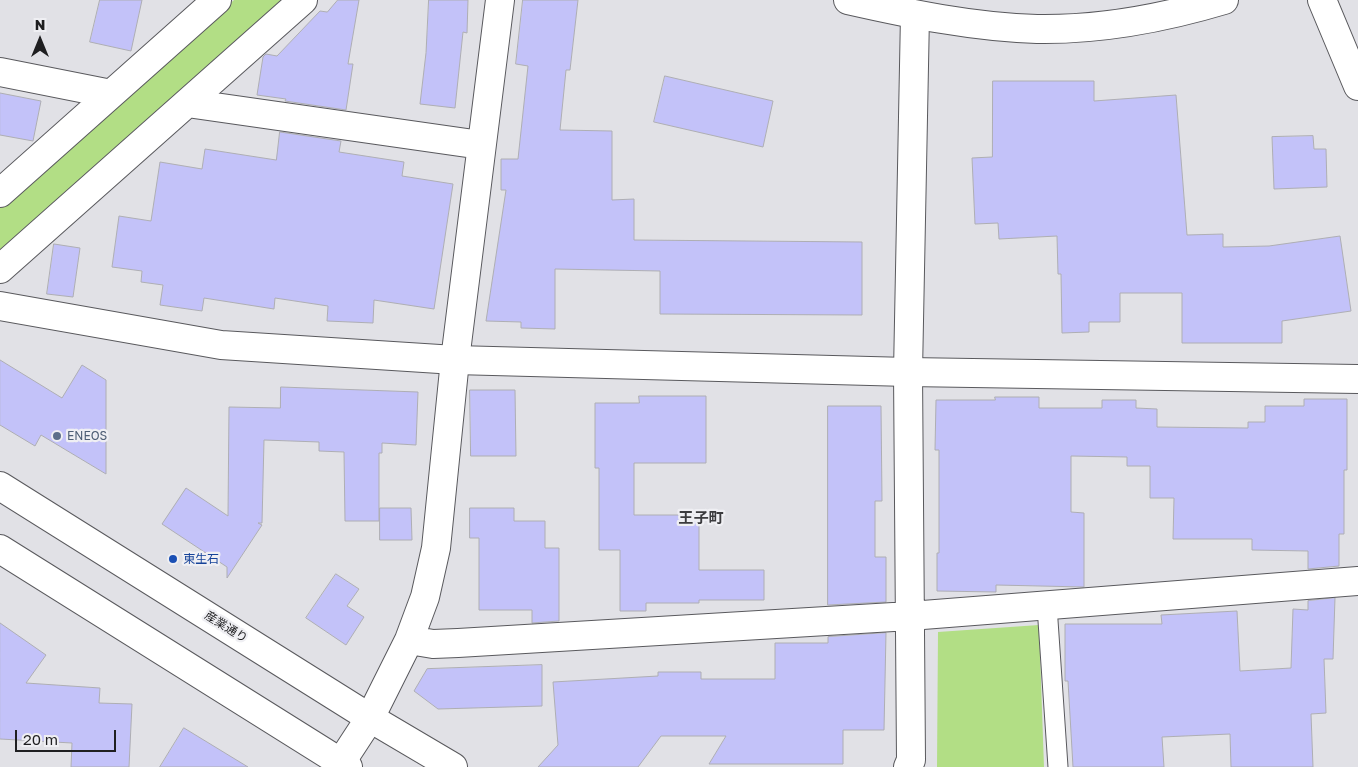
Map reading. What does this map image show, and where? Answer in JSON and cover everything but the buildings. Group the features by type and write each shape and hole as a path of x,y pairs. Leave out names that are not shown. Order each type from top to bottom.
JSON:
{"main road":[{"path":"0,193 217,0"},
{"path":"0,269 303,0"},
{"path":"0,549 342,766 370,718 409,640 426,597 436,548 455,360 500,0"},
{"path":"848,0 915,15 1036,29 1075,28 1142,20 1224,0"},
{"path":"1322,0 1358,86"},
{"path":"908,767 911,760 908,372 915,15"},
{"path":"0,72 111,94"},
{"path":"187,103 481,145"},
{"path":"0,306 222,345 455,360 908,372 1358,379"},
{"name":"産業通り","path":"0,486 370,718 453,767"},
{"path":"409,640 433,644 458,643 910,616 1358,581"}],"lane":[{"path":"1047,606 1058,767"}],"green space":[{"path":"234,0 282,0 0,251 0,208"},
{"path":"1039,625 1044,767 937,767 938,632"}],"place":[{"name":"ENEOS","path":"57,436"},
{"name":"東生石","path":"173,559"}],"district":[{"name":"王子町","path":"701,518"}]}
